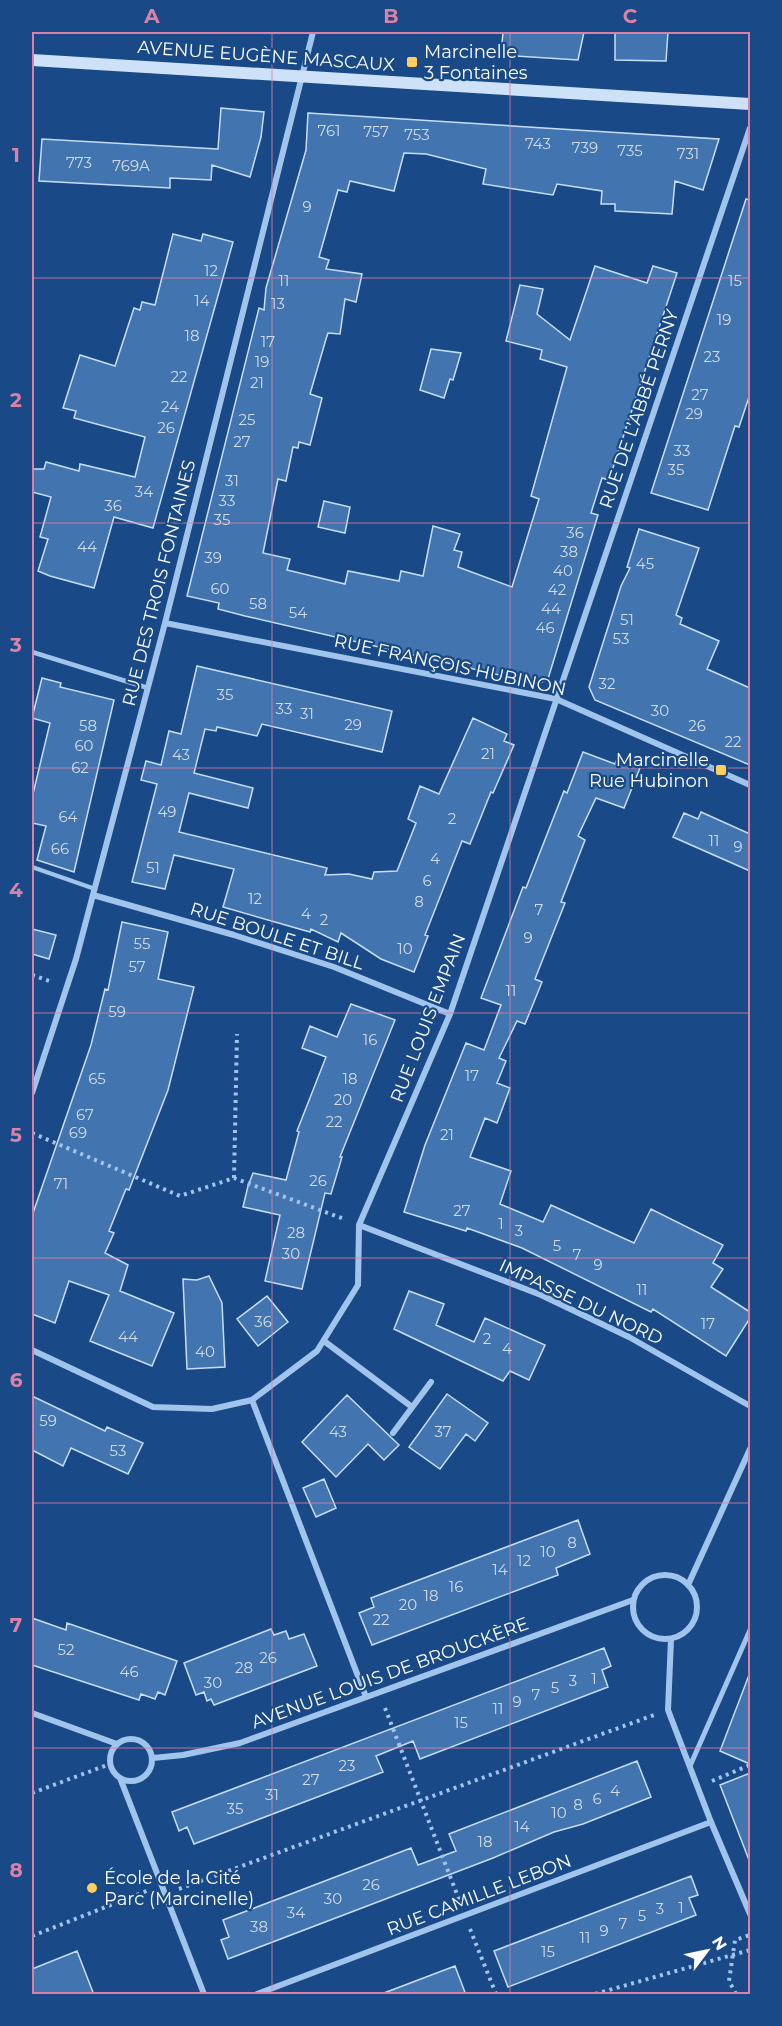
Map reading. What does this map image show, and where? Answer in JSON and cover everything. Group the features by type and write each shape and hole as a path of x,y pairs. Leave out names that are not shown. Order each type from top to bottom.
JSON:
{"main road":[{"name":"AVENUE EUGÈNE MASCAUX","path":"32,60 750,104"}],"street":[{"name":"RUE DES TROIS FONTAINES","path":"32,1093 76,959 94,892 165,623 313,32"},
{"name":"RUE DE L’ABBÉ PERNY","path":"556,699 750,128"},
{"name":"RUE FRANÇOIS HUBINON","path":"165,623 556,699 750,785"},
{"name":"RUE LOUIS EMPAIN","path":"32,1350 153,1407 212,1409 252,1400 317,1351 358,1285 359,1225 450,1014 556,699"},
{"name":"RUE BOULE ET BILL","path":"94,892 334,967 450,1014"},
{"name":"IMPASSE DU NORD","path":"359,1225 541,1295 629,1337 750,1406"},
{"path":"324,1341 412,1407"},
{"path":"393,1433 431,1382"},
{"path":"252,1400 366,1698"},
{"path":"688,1585 750,1449"},
{"path":"670,1575 688,1585 697,1602 697,1612 688,1629 671,1639 660,1640 641,1630 635,1621 633,1600 637,1591 651,1578 670,1575"},
{"name":"AVENUE LOUIS DE BROUCKÈRE","path":"153,1758 183,1755 240,1743 633,1600"},
{"path":"690,1766 750,1630"},
{"path":"671,1639 668,1710 711,1822 750,1914"},
{"path":"32,1713 117,1744"},
{"path":"120,1778 131,1782 142,1779 151,1770 153,1758 143,1742 125,1739 117,1744 111,1753 110,1764 120,1778 204,1995"},
{"name":"RUE CAMILLE LEBON","path":"257,1995 711,1822"}],"lane":[{"path":"32,652 147,688"},
{"path":"32,867 94,892"}],"path":[{"path":"234,1178 237,1034"},
{"path":"32,1133 180,1196 234,1178 359,1225"},
{"path":"379,1693 496,1995"},
{"path":"164,1895 668,1710"},
{"path":"32,1793 110,1764"},
{"path":"697,1786 750,1766"},
{"path":"32,1936 160,1885"},
{"path":"736,1995 729,1981 735,1940 750,1935"},
{"path":"595,1995 750,1950"}],"building":[{"path":"503,32 584,32 578,60 501,55"},
{"path":"615,32 668,32 666,61 615,60"},
{"path":"221,108 264,112 261,137 250,177 212,165 211,180 170,178 170,188 39,181 42,139 218,149"},
{"path":"308,113 719,139 703,190 675,181 672,214 615,211 615,204 601,204 602,191 557,184 553,195 483,184 486,169 426,154 404,153 394,191 350,181 347,192 338,190 319,257 329,260 326,269 362,274 356,302 345,299 340,334 328,333 326,339 310,394 322,398 310,445 299,442 298,448 293,447 286,481 278,479 263,553 290,559 287,570 345,584 348,571 399,581 401,571 423,576 433,526 460,534 454,550 462,552 458,567 512,587 539,499 531,496 567,367 540,359 542,350 506,341 520,285 543,289 537,314 570,340 595,266 647,283 653,266 677,273 609,480 602,478 591,513 598,515 548,679 538,684 245,616 218,609 219,603 187,596 259,308 264,310 266,288 306,150"},
{"path":"746,199 750,200 750,394 739,427 735,426 708,510 651,493"},
{"path":"173,234 201,241 203,234 233,242 153,528 114,517 94,588 50,576 38,571 48,539 40,537 51,497 32,492 32,469 44,469 46,462 79,471 80,464 135,477 145,437 74,418 76,411 63,408 80,355 115,366 134,308 140,310 142,302 155,305"},
{"path":"431,349 461,353 453,380 450,379 444,398 420,390"},
{"path":"324,501 350,507 345,533 318,527"},
{"path":"639,529 699,548 676,615 682,618 680,624 719,641 707,669 750,688 750,765 595,700 589,687 621,586 630,568 627,567"},
{"path":"197,666 392,711 382,752 262,724 257,736 217,727 216,731 205,729 194,773 253,788 248,808 189,793 179,832 327,868 325,875 349,874 372,879 374,872 397,871 416,823 408,819 420,786 439,794 473,718 507,734 504,741 514,745 493,793 491,792 470,844 462,841 425,935 428,936 414,972 381,959 341,933 338,942 311,929 310,932 223,907 234,869 174,855 165,889 132,882 157,784 141,780 146,761 161,765 169,731 181,734"},
{"path":"42,678 61,683 60,687 114,700 74,872 37,860 46,826 32,823 32,798 50,723 32,718"},
{"path":"583,752 615,764 617,759 640,768 624,808 596,798 578,836 585,840 561,902 565,903 535,979 542,982 525,1024 517,1021 499,1058 506,1061 497,1083 510,1088 497,1123 485,1118 470,1157 511,1171 500,1204 543,1222 551,1205 634,1243 651,1209 723,1245 713,1263 723,1269 711,1287 750,1312 750,1318 726,1356 653,1309 651,1312 522,1248 467,1228 466,1231 404,1212 425,1145 466,1043 484,1050 501,1005 481,998 523,887 526,888 564,791 567,793"},
{"path":"701,812 750,834 750,871 673,837 684,813 698,819"},
{"path":"122,922 168,932 158,979 194,987 168,1090 129,1190 126,1189 109,1231 114,1233 105,1253 128,1265 120,1291 174,1313 152,1366 90,1341 109,1295 69,1281 55,1323 32,1314 32,1216 91,1045 105,989 108,990"},
{"path":"32,929 56,935 49,959 32,954"},
{"path":"351,1004 395,1020 340,1157 342,1157 331,1194 325,1193 302,1289 265,1281 280,1215 243,1207 248,1186 253,1173 286,1180 299,1132 297,1131 326,1057 302,1048 310,1026 337,1037"},
{"path":"209,1276 222,1303 225,1367 187,1369 183,1279 197,1280"},
{"path":"409,1291 444,1304 436,1325 474,1342 485,1318 545,1345 529,1380 510,1371 503,1381 394,1329"},
{"path":"267,1296 288,1322 258,1346 237,1319"},
{"path":"447,1394 488,1423 475,1441 466,1434 440,1469 409,1447"},
{"path":"347,1395 399,1445 384,1460 368,1444 336,1477 302,1442"},
{"path":"32,1396 105,1431 107,1427 143,1443 128,1474 71,1448 63,1466 32,1450"},
{"path":"324,1479 336,1508 316,1517 303,1488"},
{"path":"578,1520 590,1554 556,1568 558,1575 372,1645 359,1613 374,1607 371,1598"},
{"path":"32,1618 66,1630 67,1623 177,1661 165,1695 158,1692 155,1699 141,1694 139,1700 32,1665"},
{"path":"271,1629 274,1635 286,1631 289,1639 304,1634 317,1666 214,1705 211,1699 207,1701 204,1692 196,1695 184,1663"},
{"path":"604,1648 611,1666 602,1670 608,1687 420,1759 413,1741 376,1756 383,1772 194,1844 187,1827 179,1831 172,1812"},
{"path":"750,1676 750,1764 720,1751"},
{"path":"637,1761 651,1797 583,1824 554,1832 493,1858 228,1959 221,1940 229,1937 223,1920 411,1848 418,1865 456,1851 449,1834"},
{"path":"750,1773 750,1860 749,1860 720,1785"},
{"path":"691,1876 698,1895 689,1898 696,1915 508,1987 494,1951"},
{"path":"77,1951 94,1995 32,1995 32,1969"},
{"path":"455,1966 466,1995 385,1995 384,1993"}],"place":[{"name":"Marcinelle 3 Fontaines","path":"412,62"},
{"name":"Marcinelle Rue Hubinon","path":"721,770"},
{"name":"École de la Cité Parc (Marcinelle)","path":"92,1888"}]}
